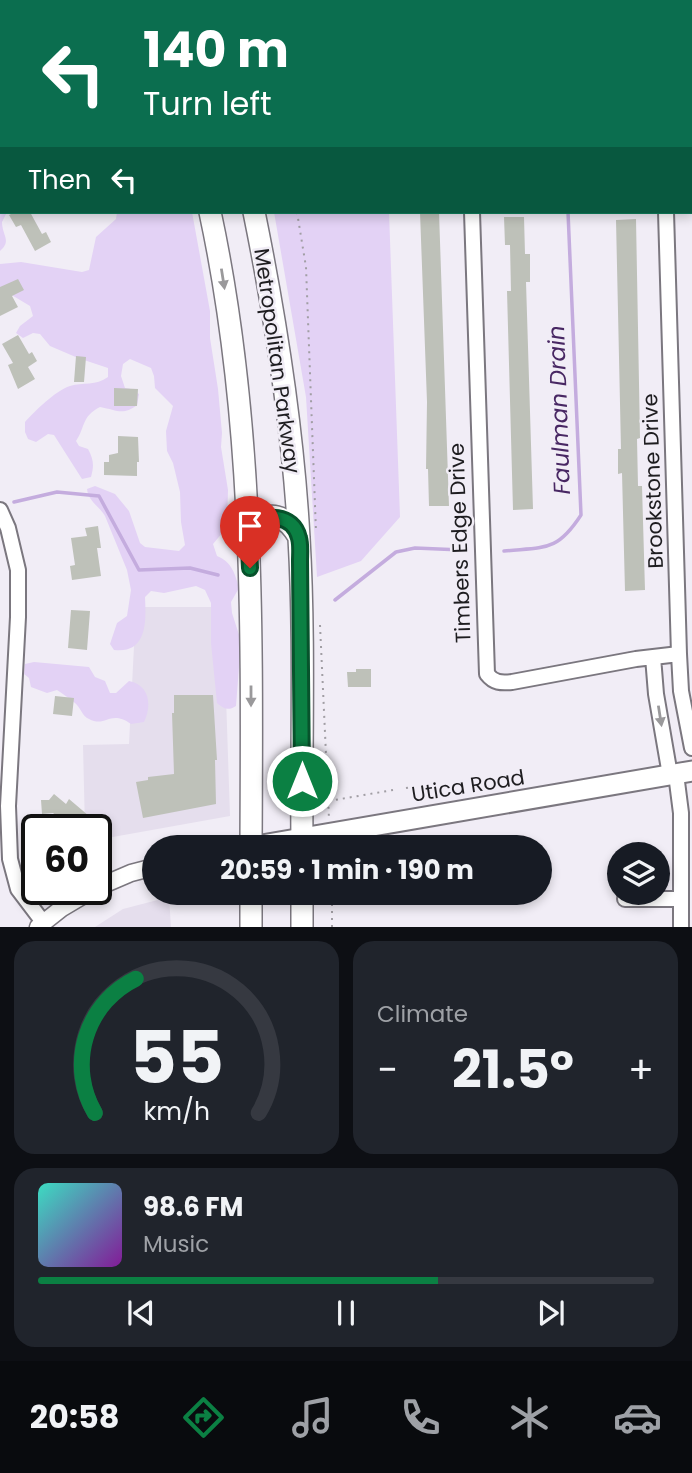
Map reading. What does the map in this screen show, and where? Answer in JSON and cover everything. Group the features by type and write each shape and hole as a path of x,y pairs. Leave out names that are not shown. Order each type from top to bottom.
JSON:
{"main road":[{"name":"Metropolitan Parkway","path":"210,214 233,344 242,434 251,627 251,835"},
{"name":"Metropolitan Parkway","path":"254,214 284,380 308,538 302,623 302,835"},
{"path":"248,526 262,518 278,517 308,538"},
{"name":"Utica Road","path":"340,835 679,773"},
{"path":"251,905 251,927"},
{"path":"302,905 302,927"}],"street":[{"name":"Timbers Edge Drive","path":"472,214 487,674 491,680 500,683 512,682 679,654"},
{"name":"Brookstone Drive","path":"666,214 679,654 681,691 692,748"},
{"path":"0,510 14,548 18,570 8,806 10,859 19,889 40,925 70,905"},
{"path":"653,657 656,694 679,773 687,873 681,899 681,927"},
{"path":"112,881 142,870"},
{"path":"670,899 681,899"}],"path":[{"path":"297,214 306,267 308,538"},
{"path":"319,619 328,807"},
{"path":"406,788 412,787"},
{"path":"328,802 393,790"},
{"path":"332,905 332,927"}],"shaded area":[{"path":"0,214 6,214 2,222 5,244 0,251"},
{"path":"117,214 192,214 210,311 210,338 228,490 227,523 213,544 217,556 232,569 239,588 231,602 241,641 236,706 228,709 217,703 211,643 211,603 205,590 196,586 164,593 151,591 145,597 145,625 139,641 125,650 114,650 110,644 117,623 127,616 131,590 127,570 105,516 87,489 95,486 115,494 129,511 140,543 145,547 179,551 185,545 180,492 167,451 166,431 173,406 155,388 151,368 130,359 123,364 121,376 125,388 139,394 137,405 124,411 100,407 87,418 76,441 90,453 93,463 91,477 82,479 54,435 48,434 36,442 28,439 25,432 25,422 52,397 70,386 103,380 108,377 108,368 50,346 40,334 33,333 23,338 16,333 20,326 33,316 30,306 0,288 0,264 21,262 82,272 89,270 96,237 116,219"},
{"path":"274,214 389,214 400,517 361,561 317,577 306,397"},
{"path":"136,607 223,607 230,816 112,837 112,814 85,814 83,745 129,744"},
{"path":"34,662 89,667 95,677 105,681 110,693 116,693 129,681 136,683 147,697 148,709 144,722 131,724 118,718 100,721 89,719 75,703 57,690 47,693 31,687 29,678 24,674 25,664"},
{"path":"142,904 170,905 171,927 95,927 123,909"}],"building":[{"path":"31,214 42,234 46,232 51,242 35,251 21,225 16,227 9,215"},
{"path":"420,214 439,214 449,506 429,506 426,469 427,402"},
{"path":"504,217 524,217 525,254 530,254 530,282 526,282 533,509 513,510 507,291 511,291 510,245 505,245"},
{"path":"636,219 640,438 637,439 638,486 642,486 645,590 625,591 622,473 618,474 618,449 621,449 616,220"},
{"path":"18,279 24,290 12,296 18,307 0,316 0,287"},
{"path":"18,335 29,354 32,352 37,361 28,367 35,379 18,389 8,365 13,363 2,344"},
{"path":"76,356 86,357 84,382 74,382"},
{"path":"114,388 138,389 137,406 114,406"},
{"path":"118,436 138,437 137,476 104,475 104,462 109,462 109,455 118,453"},
{"path":"98,526 101,548 97,548 101,576 72,580 70,566 75,565 71,538 87,536 85,528"},
{"path":"71,610 90,611 87,650 68,648"},
{"path":"356,669 371,669 371,687 348,687 347,672 356,672"},
{"path":"174,695 213,695 217,760 216,804 143,818 136,782 148,780 148,777 174,774"},
{"path":"55,696 74,698 72,716 53,714"},
{"path":"54,794 66,804 69,799 87,814 42,814 41,800 49,800"}],"waterway":[{"name":"Faulman Drain","path":"504,551 540,548 557,542 581,515 568,214"},
{"name":"Faulman Drain","path":"14,502 57,492 99,496 139,570 190,568 218,575"},
{"name":"Faulman Drain","path":"335,600 396,552 415,548 462,550"}],"route":[{"path":"250,568 248,526 256,520 270,516 278,517 292,525 299,537 300,561 302,781"}]}
